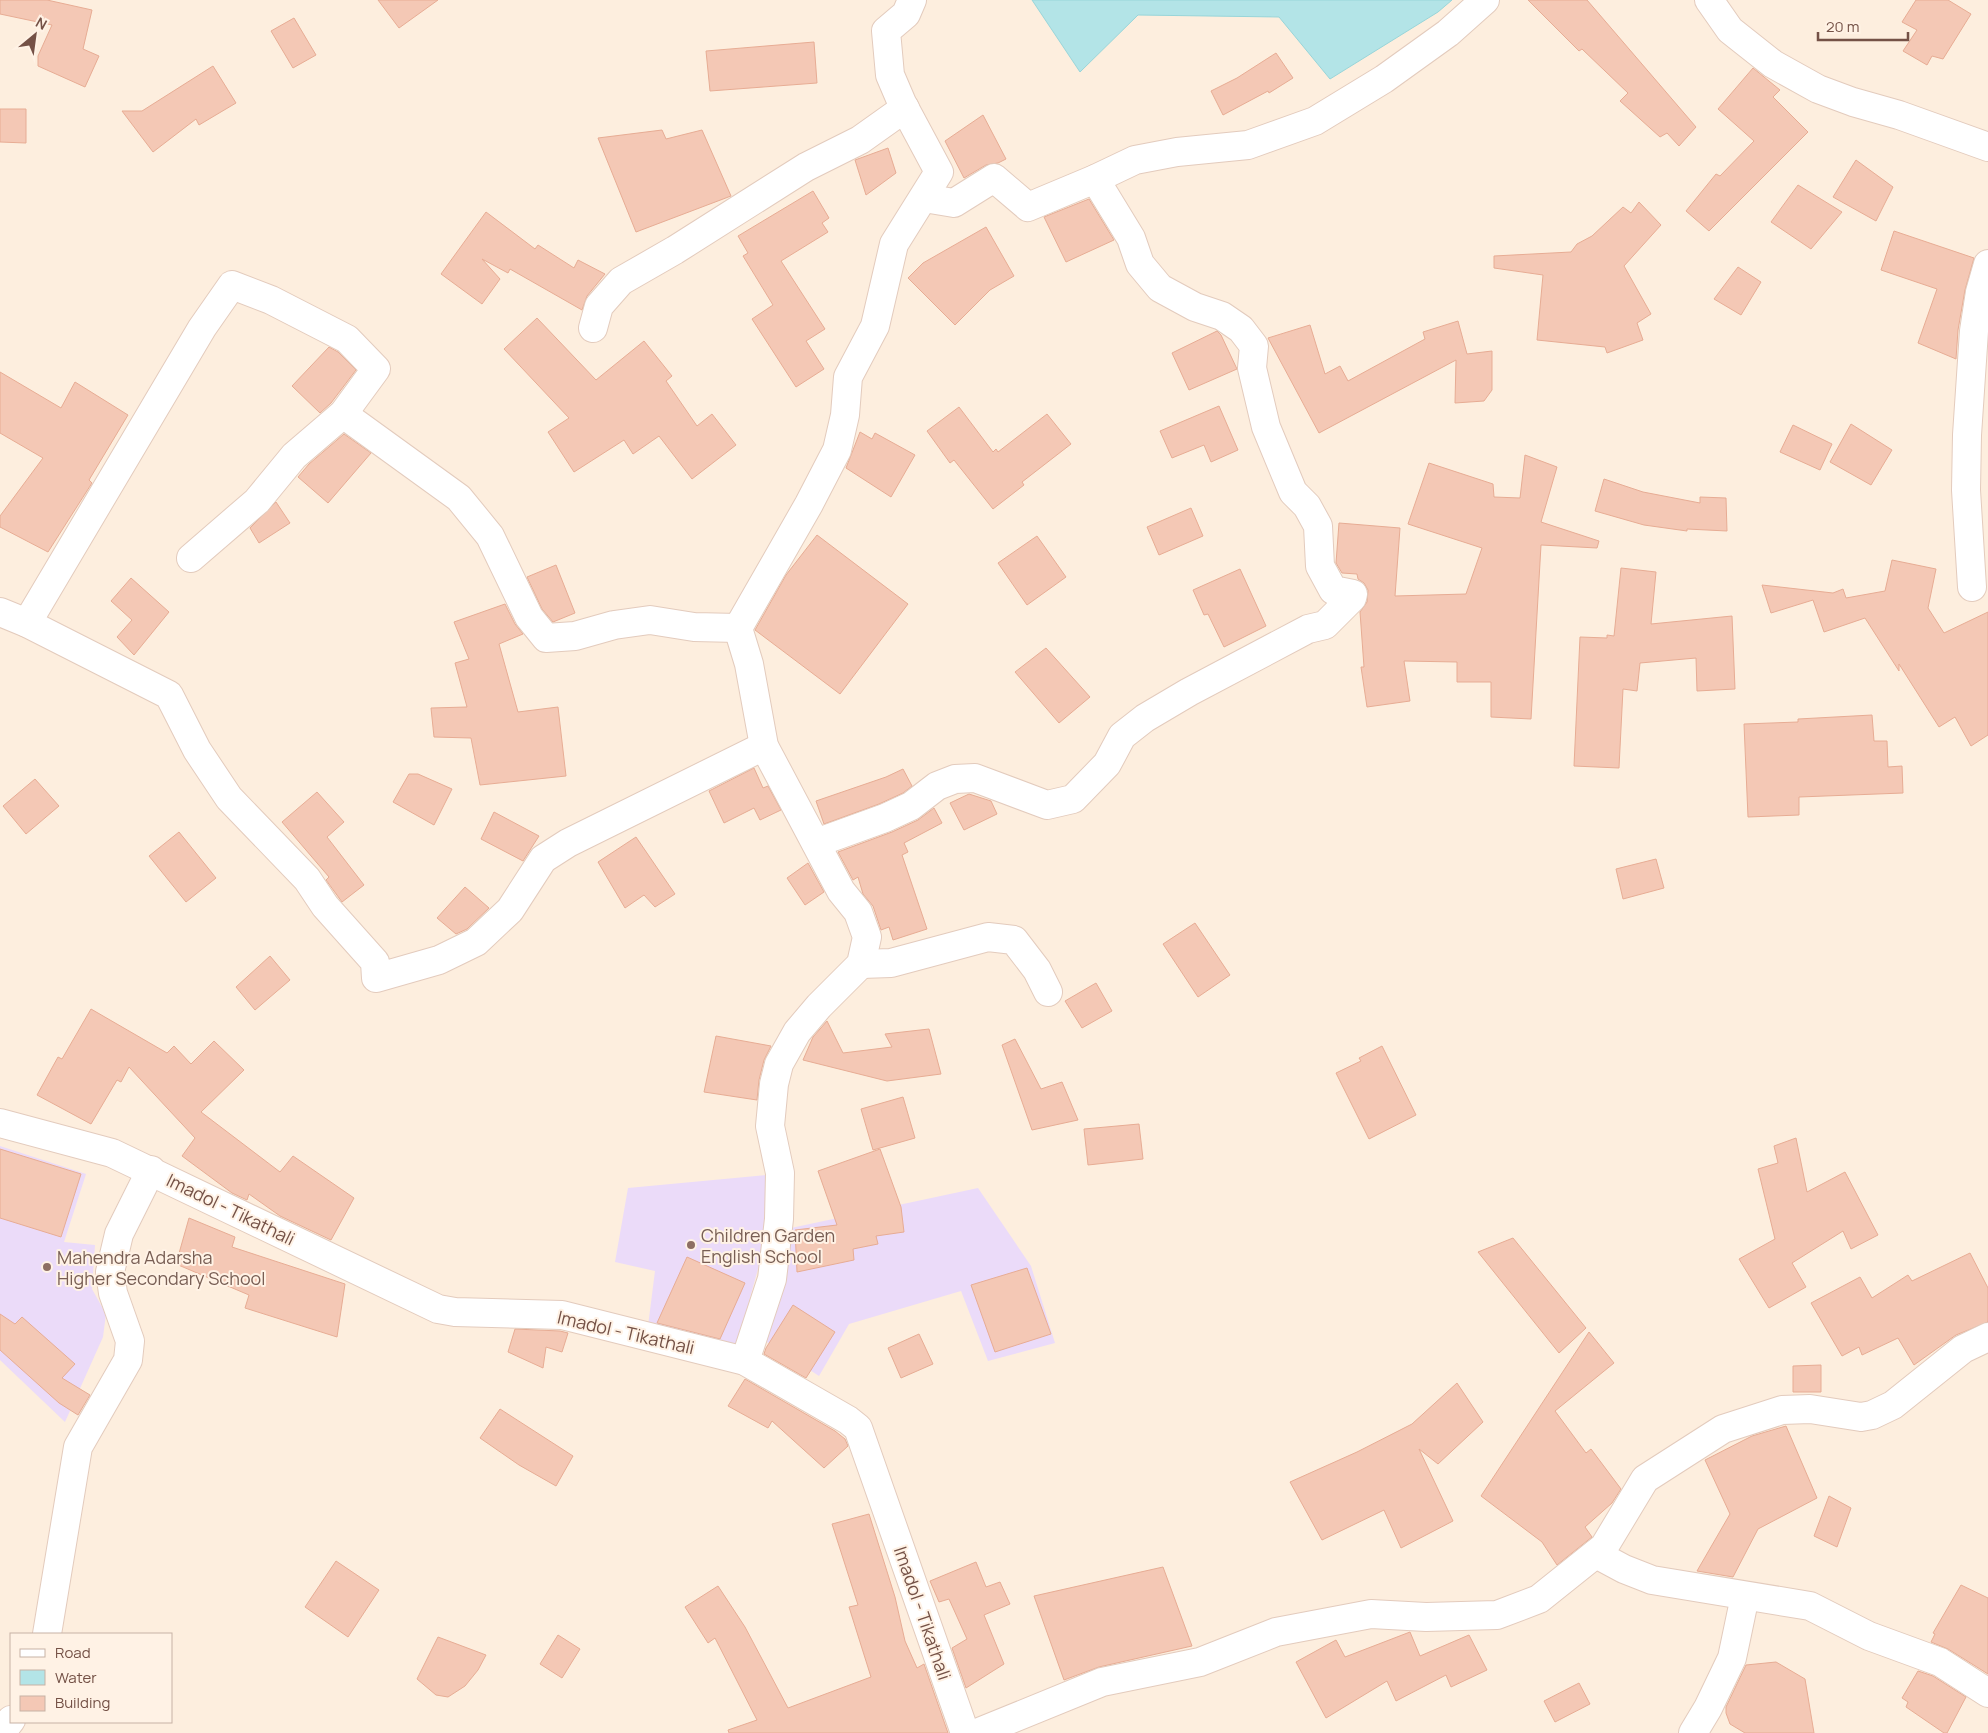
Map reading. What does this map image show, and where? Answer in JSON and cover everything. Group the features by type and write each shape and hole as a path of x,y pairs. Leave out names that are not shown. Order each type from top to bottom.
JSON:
{"street":[{"path":"745,1361 774,1271 779,1219 780,1173 770,1126 774,1084 779,1064 797,1032 819,1006 861,964 867,937 858,912 841,891 764,746 750,664 738,628 809,504 837,450 845,415 848,377 875,326 894,244 940,172 905,108 890,75 886,31 906,14 912,0"},
{"path":"924,198 954,202 994,178 1028,206 1095,179 1134,160 1177,152 1248,145 1315,121 1384,79 1448,33 1485,0"},
{"path":"1709,0 1730,30 1773,64 1818,89 1988,147"},
{"path":"593,328 599,306 621,281 675,250 806,167 860,140 905,108"},
{"path":"816,843 885,818 911,806 937,786 955,779 975,778 1047,804 1073,799 1107,764 1122,736 1145,718 1274,646 1308,629 1325,625 1352,598 1353,594 1333,590 1320,566 1318,526 1307,506 1293,492 1266,427 1252,368 1254,346 1241,329 1222,316 1195,307 1160,288 1140,264 1131,238 1095,179"},
{"path":"1972,587 1966,490 1967,435 1974,331 1980,292 1988,264"},
{"path":"27,623 202,328 232,285 271,300 348,339 376,368 343,414 294,456 257,501 191,558"},
{"path":"343,414 459,498 490,536 529,617 546,638 575,636 614,625 650,620 694,627 738,628"},
{"path":"0,612 27,623 169,695 198,750 229,798 307,879 325,906 375,962 376,978 439,960 476,942 510,910 544,859 568,843 764,746"},
{"path":"861,964 891,963 988,937 1014,940 1037,970 1048,992"},
{"name":"Imadol - Tikathali","path":"0,1123 112,1153 438,1309 455,1312 562,1314 745,1361 848,1420 858,1428 965,1733"},
{"path":"47,1633 78,1447 128,1360 130,1341 113,1293 110,1272 119,1234 151,1170"},
{"path":"977,1733 1102,1682 1200,1662 1276,1632 1371,1614 1426,1617 1497,1615 1539,1600 1604,1547 1645,1479 1723,1429 1782,1410 1810,1409 1861,1417 1872,1415 1893,1405 1963,1350 1988,1337"},
{"path":"1596,1554 1624,1569 1652,1580 1810,1606 1869,1636 1940,1662 1988,1693"},
{"path":"1693,1733 1708,1708 1732,1658 1745,1596"},
{"path":"1,1733 10,1721"}],"shaded area":[{"name":"Mahendra Adarsha Higher Secondary School","path":"0,1146 86,1174 64,1242 95,1245 92,1289 106,1314 103,1337 65,1422 0,1360"},
{"name":"Children Garden English School","path":"766,1175 769,1229 737,1345 647,1334 655,1271 615,1262 628,1188"},
{"path":"978,1188 1031,1266 1055,1343 988,1361 961,1291 849,1324 819,1376 764,1340 791,1228"}],"water":[{"path":"1032,0 1452,0 1438,12 1330,79 1279,17 1138,15 1080,72"}],"building":[{"path":"0,0 47,0 92,10 83,49 99,56 85,87 38,66 38,56 52,25 0,14"},
{"path":"378,0 438,0 399,28"},
{"path":"1528,0 1587,0 1696,127 1679,146 1667,133 1660,137 1620,101 1628,93 1582,49 1579,51"},
{"path":"1916,0 1948,0 1971,14 1943,59 1932,56 1927,65 1903,51 1917,30 1902,22"},
{"path":"294,18 316,55 293,68 271,31"},
{"path":"814,42 817,83 710,91 706,51"},
{"path":"1276,53 1293,78 1269,93 1268,91 1223,115 1211,91 1237,78"},
{"path":"213,66 236,103 199,125 196,119 153,152 122,111 142,111"},
{"path":"1753,68 1780,90 1773,97 1808,132 1709,231 1686,211 1716,174 1720,176 1754,141 1718,109"},
{"path":"0,109 26,109 26,143 0,142"},
{"path":"983,115 1006,159 998,163 986,165 964,178 945,141"},
{"path":"662,130 666,139 702,130 731,196 636,232 598,138"},
{"path":"888,148 896,173 866,195 855,160"},
{"path":"1856,160 1893,187 1876,221 1833,197"},
{"path":"1798,185 1842,212 1811,249 1771,222"},
{"path":"813,191 829,218 822,223 828,232 781,261 825,329 806,341 824,369 796,387 752,319 773,305 743,256 748,253 738,236"},
{"path":"1089,199 1114,240 1066,262 1044,217"},
{"path":"1639,202 1661,225 1624,266 1651,314 1637,323 1643,340 1607,353 1605,347 1537,340 1543,275 1494,268 1494,256 1571,252 1577,244 1592,236 1623,207 1631,213"},
{"path":"486,212 535,249 538,245 574,268 578,260 605,274 587,296 582,310 510,269 508,273 482,259 500,279 482,304 441,274"},
{"path":"986,227 1014,276 990,290 955,325 908,278 923,263"},
{"path":"1894,231 1974,258 1965,290 1958,330 1956,359 1918,343 1937,289 1881,270"},
{"path":"1738,267 1761,282 1741,315 1714,299"},
{"path":"537,318 596,380 644,341 672,376 666,381 697,426 712,414 736,445 692,479 659,436 633,454 624,440 574,472 548,432 569,418 504,349"},
{"path":"1458,321 1467,354 1492,351 1492,390 1484,401 1455,403 1456,360 1319,433 1268,338 1310,325 1325,374 1340,366 1348,381 1425,339 1423,332"},
{"path":"1217,331 1221,335 1237,369 1189,390 1172,353"},
{"path":"329,347 338,352 356,370 331,403 320,413 292,386"},
{"path":"0,372 61,408 75,382 128,415 89,480 92,483 48,552 0,527 0,516 43,458 0,433"},
{"path":"1219,406 1238,450 1211,462 1204,445 1172,458 1160,431"},
{"path":"959,407 993,452 996,449 998,452 1047,414 1071,444 1022,482 1024,485 993,509 954,460 950,463 927,431"},
{"path":"1851,424 1892,450 1871,485 1830,462"},
{"path":"1793,425 1832,444 1820,470 1780,452"},
{"path":"860,432 872,439 875,433 915,455 891,497 846,468"},
{"path":"344,434 371,453 328,503 298,477 309,464"},
{"path":"1525,455 1557,467 1541,522 1599,541 1597,548 1541,545 1531,719 1491,717 1491,682 1457,682 1457,662 1404,661 1410,701 1367,707 1361,667 1364,667 1360,612 1367,602 1368,590 1364,583 1358,579 1357,574 1342,573 1336,563 1339,523 1400,528 1395,596 1466,594 1482,548 1408,524 1429,463 1493,484 1494,497 1520,498"},
{"path":"1604,479 1643,492 1700,503 1700,497 1726,498 1727,531 1687,529 1687,531 1644,525 1595,511"},
{"path":"276,502 290,523 259,543 250,528"},
{"path":"1191,508 1203,536 1159,555 1147,527"},
{"path":"817,535 908,604 840,694 755,630 786,575"},
{"path":"1037,536 1066,577 1027,605 998,563"},
{"path":"1892,560 1936,569 1928,608 1944,633 1988,612 1988,735 1971,746 1955,717 1939,727 1899,664 1899,671 1865,618 1824,632 1813,600 1771,613 1762,585 1833,593 1843,589 1846,598 1885,591"},
{"path":"556,565 575,613 553,622 542,609 527,577"},
{"path":"1621,568 1656,572 1651,624 1732,616 1735,689 1697,691 1696,658 1640,663 1637,691 1623,689 1619,768 1574,766 1580,637 1607,638 1607,635 1614,636"},
{"path":"1240,569 1266,626 1224,647 1208,614 1204,615 1193,590"},
{"path":"131,578 169,612 134,655 117,637 132,620 111,601"},
{"path":"505,604 515,624 523,634 499,644 518,712 558,707 566,776 480,785 471,738 434,737 431,708 467,707 455,663 469,659 454,622"},
{"path":"1046,648 1090,697 1059,723 1015,672"},
{"path":"1872,715 1874,741 1887,741 1888,767 1902,766 1903,793 1799,797 1799,815 1748,817 1744,724 1798,722 1798,719"},
{"path":"754,768 763,788 768,786 781,810 760,820 754,808 724,823 709,791"},
{"path":"903,769 912,786 903,793 824,824 816,801 886,777"},
{"path":"409,774 418,774 452,789 434,825 393,802"},
{"path":"35,779 59,806 26,834 3,806"},
{"path":"317,792 344,822 327,837 364,885 342,902 326,880 329,877 282,822"},
{"path":"969,794 991,801 997,814 964,830 950,803"},
{"path":"934,808 942,823 904,843 908,852 902,855 927,929 893,940 889,927 881,930 873,906 863,894 858,877 853,880 838,852 892,832 918,820"},
{"path":"494,812 539,836 523,861 481,839"},
{"path":"179,832 216,878 186,902 149,856"},
{"path":"636,837 675,894 655,907 644,895 625,908 598,862"},
{"path":"1656,859 1664,888 1623,899 1616,869"},
{"path":"808,863 824,892 805,905 787,878"},
{"path":"465,887 489,908 467,929 456,934 437,918"},
{"path":"1195,923 1230,975 1198,997 1163,944"},
{"path":"270,956 290,980 255,1010 236,987"},
{"path":"1096,983 1112,1011 1082,1028 1065,1001"},
{"path":"91,1009 167,1053 174,1046 191,1064 214,1041 244,1070 201,1112 280,1172 293,1156 354,1198 331,1240 280,1216 249,1194 247,1200 232,1193 182,1156 195,1138 129,1067 121,1082 117,1080 91,1124 37,1095 58,1057 62,1059"},
{"path":"827,1021 843,1053 892,1047 885,1034 929,1029 941,1074 887,1081 803,1060 813,1037"},
{"path":"716,1036 771,1046 764,1060 757,1100 704,1092"},
{"path":"1015,1039 1041,1089 1062,1082 1078,1120 1032,1130 1002,1045"},
{"path":"1382,1046 1416,1115 1369,1139 1336,1073 1361,1061 1359,1058"},
{"path":"903,1097 915,1138 873,1150 861,1109"},
{"path":"1139,1124 1143,1159 1088,1165 1084,1129"},
{"path":"1796,1138 1807,1192 1845,1172 1878,1235 1851,1249 1843,1231 1792,1263 1806,1287 1769,1308 1739,1259 1775,1239 1758,1169 1778,1163 1774,1146"},
{"path":"0,1149 81,1174 61,1237 0,1218"},
{"path":"880,1149 901,1207 904,1232 876,1236 878,1244 853,1249 854,1260 797,1272 795,1230 837,1225 818,1171"},
{"path":"189,1218 235,1237 232,1247 345,1284 337,1337 245,1308 249,1295 176,1264"},
{"path":"1513,1238 1586,1328 1559,1353 1478,1252"},
{"path":"1970,1253 1988,1288 1988,1322 1956,1335 1914,1365 1898,1338 1862,1355 1859,1347 1842,1356 1811,1303 1860,1277 1872,1298 1908,1275 1912,1281"},
{"path":"687,1257 745,1283 720,1339 657,1323"},
{"path":"1027,1268 1051,1334 995,1352 971,1285"},
{"path":"793,1305 835,1332 806,1378 764,1354"},
{"path":"0,1314 15,1324 22,1317 75,1364 62,1378 90,1395 78,1415 59,1403 0,1350"},
{"path":"515,1329 568,1333 562,1352 546,1347 543,1368 508,1352"},
{"path":"1589,1332 1614,1363 1555,1411 1586,1453 1591,1449 1621,1489 1612,1503 1585,1527 1592,1537 1557,1565 1542,1542 1481,1496"},
{"path":"919,1334 933,1364 901,1378 888,1348"},
{"path":"1821,1365 1821,1392 1793,1392 1793,1366"},
{"path":"745,1379 835,1431 845,1439 848,1446 824,1468 772,1421 768,1428 728,1406"},
{"path":"1457,1383 1483,1422 1438,1464 1419,1449 1453,1521 1401,1548 1384,1510 1322,1540 1290,1482 1357,1452 1412,1424"},
{"path":"500,1409 573,1456 556,1486 519,1465 480,1438"},
{"path":"1786,1426 1817,1498 1758,1529 1733,1577 1697,1571 1730,1514 1705,1460 1752,1436"},
{"path":"1829,1496 1851,1508 1837,1547 1814,1536"},
{"path":"869,1514 895,1597 905,1641 917,1668 924,1664 948,1733 729,1733 728,1730 757,1720 715,1638 708,1643 685,1607 718,1586 745,1627 788,1708 871,1677 849,1607 858,1605 832,1524"},
{"path":"336,1561 379,1590 348,1637 305,1607"},
{"path":"976,1562 986,1587 1000,1582 1010,1604 984,1615 1004,1664 966,1688 952,1648 967,1639 949,1599 939,1602 930,1581"},
{"path":"1163,1567 1192,1646 1099,1667 1064,1680 1034,1596"},
{"path":"1961,1585 1988,1598 1988,1674 1948,1649 1931,1642 1935,1634 1933,1633"},
{"path":"1410,1632 1420,1656 1469,1635 1487,1670 1451,1687 1446,1675 1396,1701 1387,1681 1326,1718 1296,1662 1336,1640 1345,1657"},
{"path":"558,1635 580,1649 562,1678 540,1664"},
{"path":"438,1637 486,1655 478,1670 465,1686 448,1697 436,1695 417,1679"},
{"path":"1776,1662 1805,1679 1814,1733 1745,1733 1730,1724 1726,1707 1746,1665"},
{"path":"1918,1671 1933,1676 1966,1697 1947,1733 1944,1733 1906,1707 1908,1702 1902,1698"},
{"path":"1579,1683 1590,1704 1555,1722 1544,1701"}],"place":[{"name":"Children Garden English School","path":"691,1245"},
{"name":"Mahendra Adarsha Higher Secondary School","path":"47,1267"}]}
